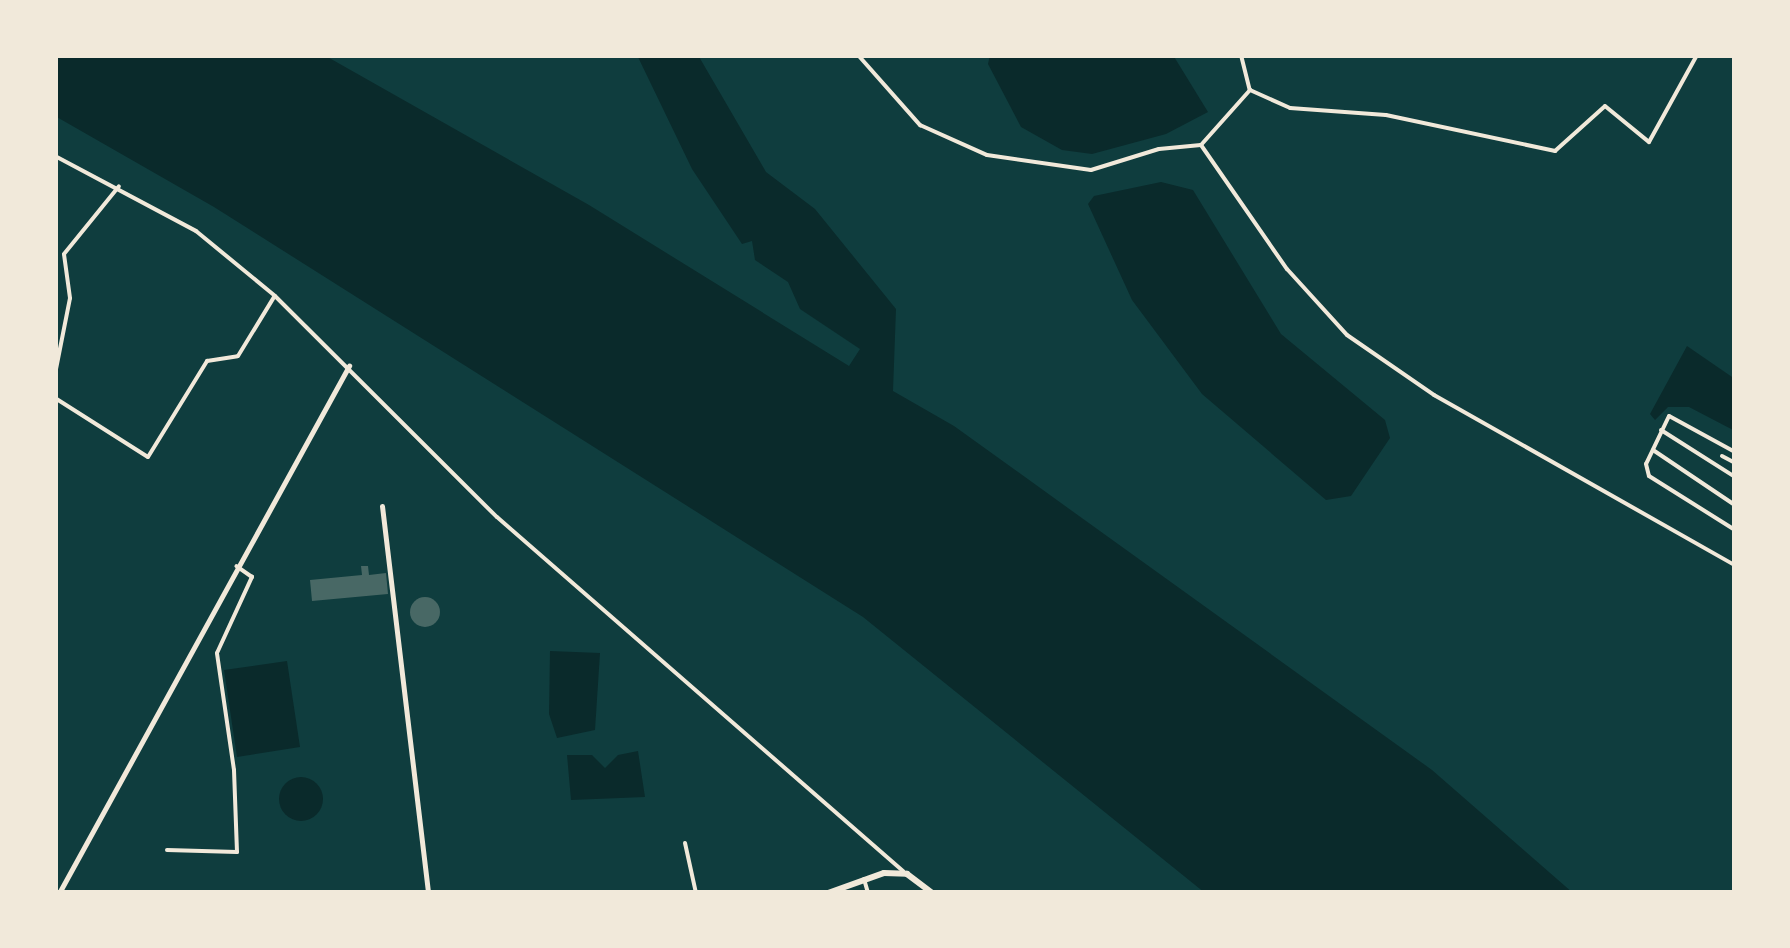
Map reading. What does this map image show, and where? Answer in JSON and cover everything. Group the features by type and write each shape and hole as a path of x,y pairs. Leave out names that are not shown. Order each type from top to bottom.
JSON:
{"main road":[{"path":"828,893 864,879 906,874 932,893"}],"street":[{"path":"858,55 920,125 987,154 1091,170 1159,149 1201,145 1250,90"},
{"path":"1241,55 1250,90"},
{"path":"1250,90 1290,108 1386,115 1559,151 1603,106 1651,142 1697,55"},
{"path":"1201,145 1286,269 1346,336 1434,395 1735,566"},
{"path":"55,156 119,186 196,230 275,296 496,517 906,874"},
{"path":"55,374 70,298 64,254 119,186"},
{"path":"55,398 148,457 207,361 238,356 275,296"},
{"path":"60,893 349,366"},
{"path":"1735,452 1674,416 1661,430 1649,476 1735,530"},
{"path":"1661,430 1735,478"},
{"path":"1653,450 1735,505"},
{"path":"1722,456 1735,464"},
{"path":"382,506 428,893"},
{"path":"167,850 237,852 234,770 217,653 252,576 236,566"},
{"path":"685,843 696,893"},
{"path":"864,879 868,893"}],"water":[{"path":"55,55 324,55 589,205 849,366 860,349 800,309 788,282 755,260 752,241 742,244 692,169 637,55 698,55 766,172 815,209 896,309 893,391 954,426 1432,770 1573,893 1205,893 863,617 214,207 55,116"},
{"path":"990,55 1173,55 1208,112 1166,134 1092,154 1062,150 1021,127 988,64"},
{"path":"1161,182 1193,190 1281,334 1385,420 1390,438 1351,496 1326,500 1202,394 1132,300 1088,204 1094,196"},
{"path":"1687,346 1735,379 1735,431 1689,407 1668,407 1655,420 1650,414"},
{"path":"550,651 600,653 595,730 557,738 549,714"},
{"path":"287,661 300,747 237,757 224,670"},
{"path":"638,751 645,797 571,800 567,755 592,755 605,768 618,755"},
{"path":"301,777 316,784 323,799 316,814 301,821 286,814 279,799 286,784"}],"building":[{"path":"361,566 368,566 369,575 386,573 388,594 312,601 310,580 362,575"},
{"path":"425,597 436,601 440,612 436,623 425,627 414,623 410,612 414,601"}]}
